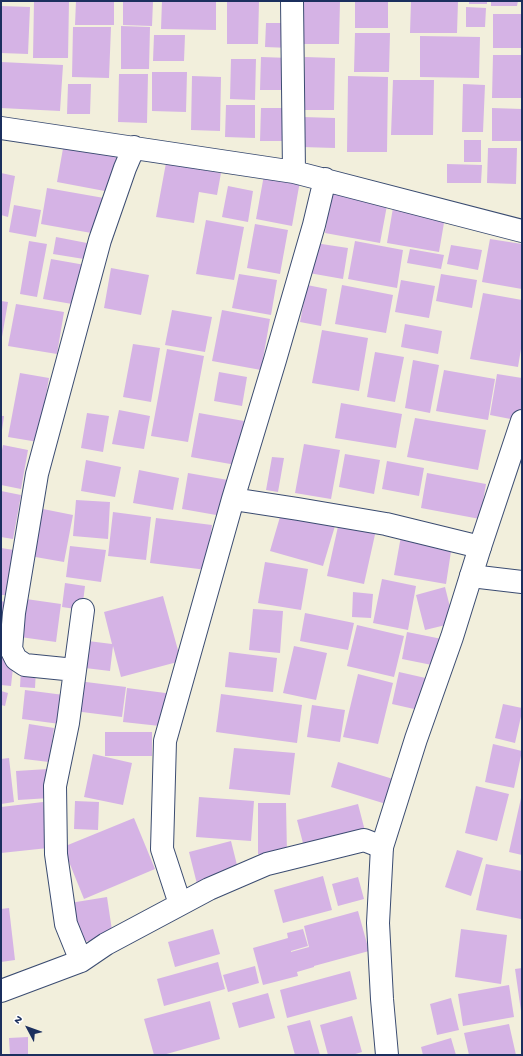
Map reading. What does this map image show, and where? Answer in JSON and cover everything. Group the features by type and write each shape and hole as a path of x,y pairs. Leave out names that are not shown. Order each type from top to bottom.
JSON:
{"street":[{"path":"292,1 294,172"},
{"path":"1,128 294,172 522,231"},
{"path":"75,670 25,665 16,659 11,649 14,613 37,474 100,240 124,168 134,148"},
{"path":"180,904 162,849 165,741 233,499 280,346 314,226 325,180"},
{"path":"387,1055 378,923 382,847 416,739 452,637 522,421"},
{"path":"233,499 386,524 480,547"},
{"path":"471,576 522,582"},
{"path":"81,961 66,924 56,854 55,786 68,723 83,610"},
{"path":"1,991 81,961 106,944 180,904 209,889 267,864 364,840 382,847"}],"building":[{"path":"34,1 69,1 68,58 33,58"},
{"path":"76,1 114,1 114,25 75,25"},
{"path":"123,1 153,1 152,26 123,25"},
{"path":"162,1 216,2 216,30 161,29"},
{"path":"227,1 259,1 258,44 227,44"},
{"path":"302,1 340,1 339,44 301,44"},
{"path":"355,1 388,1 388,28 355,28"},
{"path":"411,1 458,1 457,33 410,33"},
{"path":"469,1 487,1 487,4 469,4"},
{"path":"491,1 518,1 517,6 491,6"},
{"path":"1,6 30,7 28,54 1,53"},
{"path":"466,7 486,8 485,27 466,27"},
{"path":"493,14 522,14 522,48 493,48"},
{"path":"266,23 291,23 290,48 265,47"},
{"path":"121,26 150,27 149,69 121,69"},
{"path":"73,27 111,27 109,78 72,77"},
{"path":"355,33 390,33 389,72 354,72"},
{"path":"154,35 185,35 184,61 153,61"},
{"path":"420,36 480,37 479,78 420,77"},
{"path":"493,55 522,55 522,98 492,98"},
{"path":"261,57 290,58 289,90 260,90"},
{"path":"305,57 335,58 334,110 304,110"},
{"path":"231,59 256,59 255,100 230,99"},
{"path":"1,62 63,65 60,111 1,108"},
{"path":"152,72 187,72 186,112 152,111"},
{"path":"119,74 148,74 147,123 118,122"},
{"path":"192,76 221,77 220,131 191,130"},
{"path":"348,76 388,77 387,152 347,152"},
{"path":"393,80 434,80 433,135 391,135"},
{"path":"68,84 91,84 90,114 67,114"},
{"path":"463,84 485,85 483,132 462,132"},
{"path":"226,105 255,105 255,138 225,137"},
{"path":"261,108 286,108 286,141 260,141"},
{"path":"492,108 522,109 522,141 492,141"},
{"path":"303,117 335,118 335,148 302,147"},
{"path":"464,140 481,140 481,162 464,162"},
{"path":"64,143 117,153 110,192 57,182"},
{"path":"488,148 517,148 516,184 487,183"},
{"path":"166,163 221,173 217,195 199,192 194,223 156,217"},
{"path":"447,164 482,165 481,183 447,183"},
{"path":"1,173 15,176 8,217 1,215"},
{"path":"264,175 300,181 292,226 256,219"},
{"path":"228,186 253,191 248,222 222,217"},
{"path":"47,188 104,198 97,234 41,224"},
{"path":"332,190 388,200 380,243 325,233"},
{"path":"14,205 41,210 36,237 9,232"},
{"path":"393,208 445,217 439,252 387,243"},
{"path":"206,220 244,227 234,280 196,274"},
{"path":"255,224 288,230 280,274 247,268"},
{"path":"56,237 87,243 84,259 53,254"},
{"path":"490,239 522,244 522,289 482,282"},
{"path":"29,241 47,244 37,297 20,294"},
{"path":"355,241 403,250 397,288 348,279"},
{"path":"315,243 348,248 343,279 309,273"},
{"path":"451,245 482,250 478,270 447,264"},
{"path":"410,249 444,255 441,269 407,263"},
{"path":"51,259 85,265 78,305 43,299"},
{"path":"111,268 149,275 141,315 104,308"},
{"path":"239,274 277,280 271,315 232,308"},
{"path":"441,274 477,280 472,308 436,301"},
{"path":"401,280 435,286 429,318 395,312"},
{"path":"307,285 327,289 321,326 300,322"},
{"path":"342,285 393,295 386,333 335,324"},
{"path":"483,293 522,300 522,343 518,367 470,359"},
{"path":"1,301 8,302 2,337 1,337"},
{"path":"16,304 64,312 57,354 8,346"},
{"path":"172,310 212,317 205,352 165,345"},
{"path":"222,310 270,319 261,370 212,361"},
{"path":"405,324 442,331 438,354 401,347"},
{"path":"322,330 368,338 359,391 312,383"},
{"path":"133,344 160,348 151,402 123,397"},
{"path":"167,349 204,356 188,442 151,436"},
{"path":"375,352 404,357 395,402 367,397"},
{"path":"413,360 439,365 430,413 405,408"},
{"path":"444,370 495,379 488,420 436,411"},
{"path":"219,372 247,377 242,406 214,401"},
{"path":"20,373 49,378 38,442 8,437"},
{"path":"497,374 522,378 521,421 490,415"},
{"path":"341,403 402,414 396,448 335,438"},
{"path":"119,410 150,416 144,449 112,444"},
{"path":"87,413 109,416 103,452 81,448"},
{"path":"199,413 244,421 236,465 191,457"},
{"path":"1,416 4,416 2,430 1,430"},
{"path":"415,418 486,430 478,470 407,457"},
{"path":"304,444 340,450 331,499 295,493"},
{"path":"3,445 28,450 21,489 1,485 1,456"},
{"path":"345,454 380,460 374,494 339,487"},
{"path":"272,457 284,458 278,492 266,490"},
{"path":"86,460 121,467 115,497 81,491"},
{"path":"387,461 424,468 419,496 382,489"},
{"path":"139,470 179,478 173,510 133,503"},
{"path":"188,473 228,480 222,516 182,509"},
{"path":"427,473 486,484 480,519 421,508"},
{"path":"1,491 21,495 13,539 1,537"},
{"path":"76,500 110,502 108,539 73,536"},
{"path":"33,507 73,515 64,562 24,555"},
{"path":"282,510 335,526 323,566 270,551"},
{"path":"113,512 151,517 146,560 108,556"},
{"path":"156,518 212,525 207,570 150,563"},
{"path":"339,522 376,530 364,584 327,576"},
{"path":"401,536 452,545 446,584 394,575"},
{"path":"70,546 106,550 101,582 66,577"},
{"path":"1,548 14,550 9,595 1,595"},
{"path":"265,562 308,569 301,610 258,603"},
{"path":"382,579 416,586 408,630 373,623"},
{"path":"65,583 85,586 82,610 62,607"},
{"path":"445,587 454,623 425,630 416,595"},
{"path":"353,592 373,594 371,618 352,617"},
{"path":"163,596 181,661 121,677 113,646 110,671 85,668 88,641 112,644 104,612"},
{"path":"19,598 61,604 56,642 13,636"},
{"path":"1,601 5,602 3,625 1,624"},
{"path":"253,609 283,611 280,653 249,650"},
{"path":"305,613 354,623 348,650 300,641"},
{"path":"357,625 404,636 394,677 347,666"},
{"path":"407,632 442,639 437,666 402,659"},
{"path":"294,646 327,653 316,700 283,693"},
{"path":"229,652 277,658 273,692 225,687"},
{"path":"1,656 14,658 11,686 1,685"},
{"path":"21,669 36,670 35,688 20,687"},
{"path":"399,672 430,679 423,711 392,704"},
{"path":"358,674 393,683 378,744 343,737"},
{"path":"78,681 126,687 122,717 74,711"},
{"path":"127,688 173,694 169,727 123,722"},
{"path":"25,690 64,695 60,724 22,719"},
{"path":"1,691 8,693 5,706 1,705"},
{"path":"221,694 302,705 297,743 216,732"},
{"path":"503,704 522,708 515,743 495,738"},
{"path":"312,705 345,710 340,742 307,737"},
{"path":"29,724 54,728 49,762 24,759"},
{"path":"105,732 152,732 152,756 105,756"},
{"path":"493,744 522,751 514,788 485,782"},
{"path":"234,748 295,753 290,795 229,789"},
{"path":"93,754 132,763 123,805 84,797"},
{"path":"9,758 14,802 1,804 1,759"},
{"path":"338,762 393,779 386,804 331,787"},
{"path":"48,769 50,798 18,800 16,771"},
{"path":"476,786 509,794 497,841 465,833"},
{"path":"199,797 254,801 251,841 196,837"},
{"path":"521,798 522,799 522,855 509,852"},
{"path":"75,801 99,802 98,830 74,829"},
{"path":"43,802 48,848 1,853 1,807"},
{"path":"258,803 286,803 287,854 258,854"},
{"path":"358,804 365,831 304,847 297,820"},
{"path":"134,818 155,869 84,899 63,847"},
{"path":"231,841 239,873 197,884 189,852"},
{"path":"457,850 483,858 471,896 445,887"},
{"path":"486,864 522,871 521,919 476,910"},
{"path":"323,876 332,910 283,923 274,890"},
{"path":"358,877 364,899 338,906 332,884"},
{"path":"107,897 113,937 77,943 70,903"},
{"path":"9,908 15,960 1,962 1,909"},
{"path":"358,911 369,951 314,966 297,972 298,976 263,985 253,948 288,938 287,933 303,929 308,946 291,952 309,947 304,926"},
{"path":"213,929 220,954 175,967 168,942"},
{"path":"461,929 507,935 501,984 455,977"},
{"path":"218,962 225,989 164,1006 157,979"},
{"path":"255,966 259,983 228,992 223,975"},
{"path":"522,968 522,1011 521,1011 515,969"},
{"path":"350,971 357,999 287,1018 280,990"},
{"path":"509,985 514,1017 463,1026 458,994"},
{"path":"268,993 275,1018 239,1028 232,1003"},
{"path":"451,998 459,1030 437,1035 430,1004"},
{"path":"210,1001 220,1039 163,1055 154,1055 144,1019"},
{"path":"352,1016 362,1052 352,1055 328,1055 320,1025"},
{"path":"310,1020 320,1055 295,1055 287,1026"},
{"path":"509,1024 516,1055 469,1055 464,1033"},
{"path":"28,1037 28,1055 10,1055 9,1038"},
{"path":"451,1038 456,1055 423,1055 421,1047"}]}
